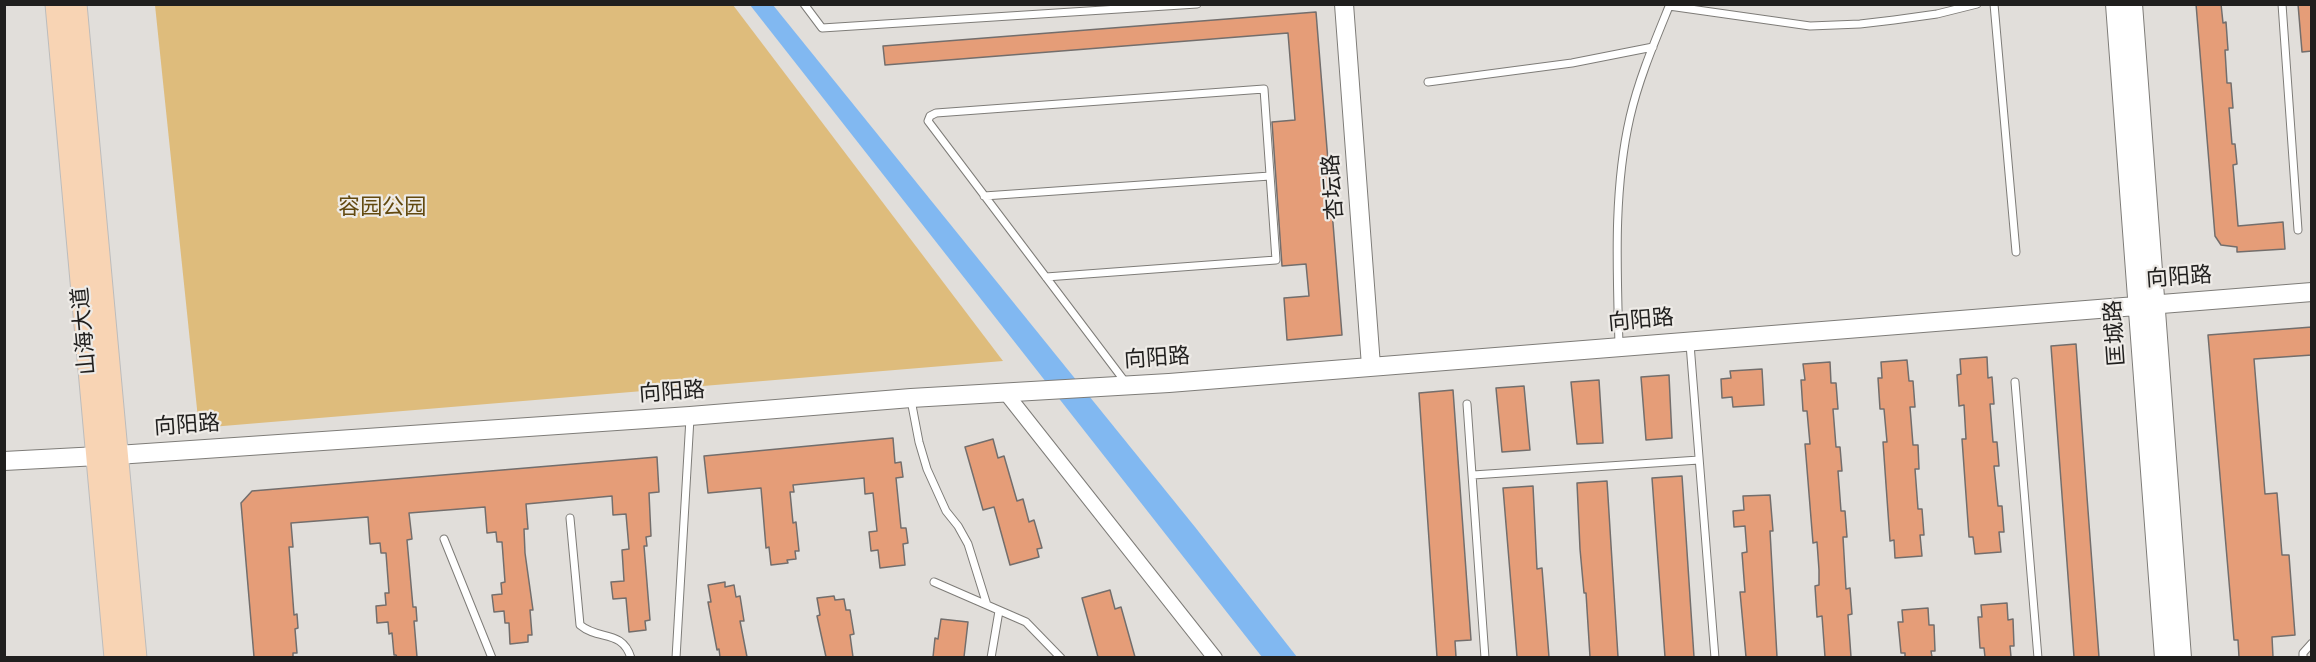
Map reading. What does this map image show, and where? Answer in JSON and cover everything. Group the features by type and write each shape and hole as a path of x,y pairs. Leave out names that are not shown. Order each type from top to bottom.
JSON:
{"main road":[{"name":"山海大道","path":"56,4 107,456 136,657"},
{"name":"山海大道","path":"76,4 107,456 115,657"}],"street":[{"name":"杏坛路","path":"1344,4 1371,366"},
{"name":"匡城路","path":"2115,4 2182,657"},
{"name":"匡城路","path":"2133,4 2164,657"},
{"name":"向阳路","path":"4,461 107,456 690,416 911,398 1128,385 2312,292"},
{"path":"1005,392 1215,657"}],"lane":[{"path":"804,4 822,28 1197,4"},
{"path":"1041,4 1042,14"},
{"path":"1619,347 1617,274 1623,155 1630,116 1670,5 1810,26 1894,20 1937,14 1977,4"},
{"path":"1994,4 2016,252"},
{"path":"2282,4 2298,230"},
{"path":"1428,82 1572,63 1653,47"},
{"path":"1046,277 1276,260 1264,89 936,113 930,116 928,121 984,196 1128,385"},
{"path":"984,196 1270,176"},
{"path":"1690,341 1715,657"},
{"path":"2015,382 2038,657"},
{"path":"911,398 919,442 927,469 946,511 968,544 987,605"},
{"path":"1467,404 1485,657"},
{"path":"676,657 690,416"},
{"path":"1473,476 1699,460"},
{"path":"570,518 580,625 588,632 621,640 628,647 631,657"},
{"path":"444,539 492,657"},
{"path":"934,582 1026,622 1061,657"},
{"path":"991,657 999,610"},
{"path":"2303,657 2303,652 2312,643"}],"green space":[{"name":"容园公园","path":"155,5 733,5 1003,361 199,428"}],"water":[{"path":"750,5 773,5 1195,527 1297,657 1262,657"}],"building":[{"path":"2196,4 2221,4 2223,23 2226,22 2227,83 2231,83 2233,108 2229,108 2232,144 2235,144 2237,164 2233,165 2238,226 2283,222 2285,249 2237,252 2237,247 2221,245 2215,236"},
{"path":"2298,4 2312,4 2312,51 2302,52"},
{"path":"1316,12 1342,335 1287,340 1284,298 1309,296 1306,264 1282,266 1272,122 1295,120 1288,33 885,65 883,46"},
{"path":"2312,327 2312,355 2254,359 2265,494 2277,493 2282,555 2289,555 2295,635 2272,637 2273,657 2239,657 2238,640 2234,640 2208,335"},
{"path":"2076,344 2099,657 2074,657 2051,346"},
{"path":"1987,357 1988,378 1992,377 1994,404 1990,404 1993,442 1997,442 1999,466 1994,466 1998,506 2002,506 2004,532 1999,532 2001,552 1975,554 1973,537 1969,537 1962,439 1966,439 1964,405 1959,406 1957,375 1961,374 1960,359"},
{"path":"1907,360 1909,381 1913,381 1915,407 1910,407 1913,445 1918,445 1919,469 1915,469 1918,509 1922,509 1924,535 1920,535 1922,556 1895,558 1894,540 1890,541 1883,442 1887,442 1884,409 1880,409 1878,378 1882,378 1881,362"},
{"path":"1830,362 1831,383 1836,383 1838,409 1833,409 1836,447 1840,447 1842,471 1838,471 1841,511 1845,511 1847,537 1843,537 1846,589 1850,588 1852,614 1848,615 1851,657 1825,657 1822,616 1817,617 1815,586 1819,585 1819,570 1817,542 1813,543 1805,444 1810,444 1807,411 1803,411 1801,380 1805,380 1803,364"},
{"path":"1762,369 1764,405 1733,407 1732,397 1722,398 1721,379 1731,378 1730,371"},
{"path":"1669,375 1672,438 1646,440 1641,377"},
{"path":"1599,380 1603,443 1577,444 1571,382"},
{"path":"1524,386 1530,450 1502,452 1496,388"},
{"path":"1453,390 1471,640 1455,641 1456,657 1437,657 1419,393"},
{"path":"893,438 895,463 901,462 903,477 896,478 901,528 906,528 908,543 903,544 905,565 880,568 878,550 871,551 869,532 877,531 873,493 865,494 864,478 793,485 794,492 790,492 799,551 795,551 796,559 787,560 788,563 771,565 769,547 766,548 761,488 708,493 704,456"},
{"path":"993,439 998,458 1004,456 1017,501 1023,499 1029,522 1034,520 1042,548 1037,549 1039,557 1010,565 994,507 983,510 965,447"},
{"path":"657,457 659,492 649,493 651,536 646,537 647,546 644,546 650,620 645,621 646,630 629,632 626,598 613,599 611,582 624,581 622,550 629,549 626,514 613,515 612,496 526,504 528,529 524,529 525,553 533,610 530,610 532,635 528,635 528,642 510,644 509,623 505,623 504,611 494,612 492,595 502,594 501,583 505,582 502,542 497,542 496,532 487,533 485,507 409,513 412,539 407,540 413,607 416,607 417,621 414,621 417,657 394,655 392,633 389,634 388,622 377,623 376,606 386,605 385,593 389,593 386,553 381,553 380,543 370,544 368,517 291,523 293,547 289,547 294,615 297,614 298,628 295,629 297,653 293,653 293,657 254,657 241,503 252,491"},
{"path":"1682,476 1694,657 1665,657 1652,478"},
{"path":"1607,481 1618,657 1590,657 1586,593 1584,593 1580,549 1577,483"},
{"path":"1533,486 1537,569 1542,568 1549,657 1517,657 1503,488"},
{"path":"1770,495 1777,657 1746,657 1740,592 1745,592 1742,553 1747,552 1745,526 1734,527 1733,511 1744,510 1743,496"},
{"path":"725,582 725,587 734,585 736,597 740,596 744,621 740,621 747,657 720,657 719,649 717,650 708,602 711,602 708,585"},
{"path":"1110,590 1115,609 1121,607 1135,657 1098,657 1082,598"},
{"path":"834,596 835,600 844,599 846,610 850,610 854,634 850,635 853,657 826,657 817,616 820,615 817,598"},
{"path":"2007,603 2008,620 2013,619 2014,646 2010,646 2011,657 1985,657 1984,648 1980,648 1978,617 1982,617 1981,605"},
{"path":"1928,608 1929,625 1934,625 1935,651 1931,651 1932,657 1905,657 1905,653 1901,653 1898,622 1903,622 1902,610"},
{"path":"941,619 968,622 964,657 933,657 935,638 938,639"}]}
